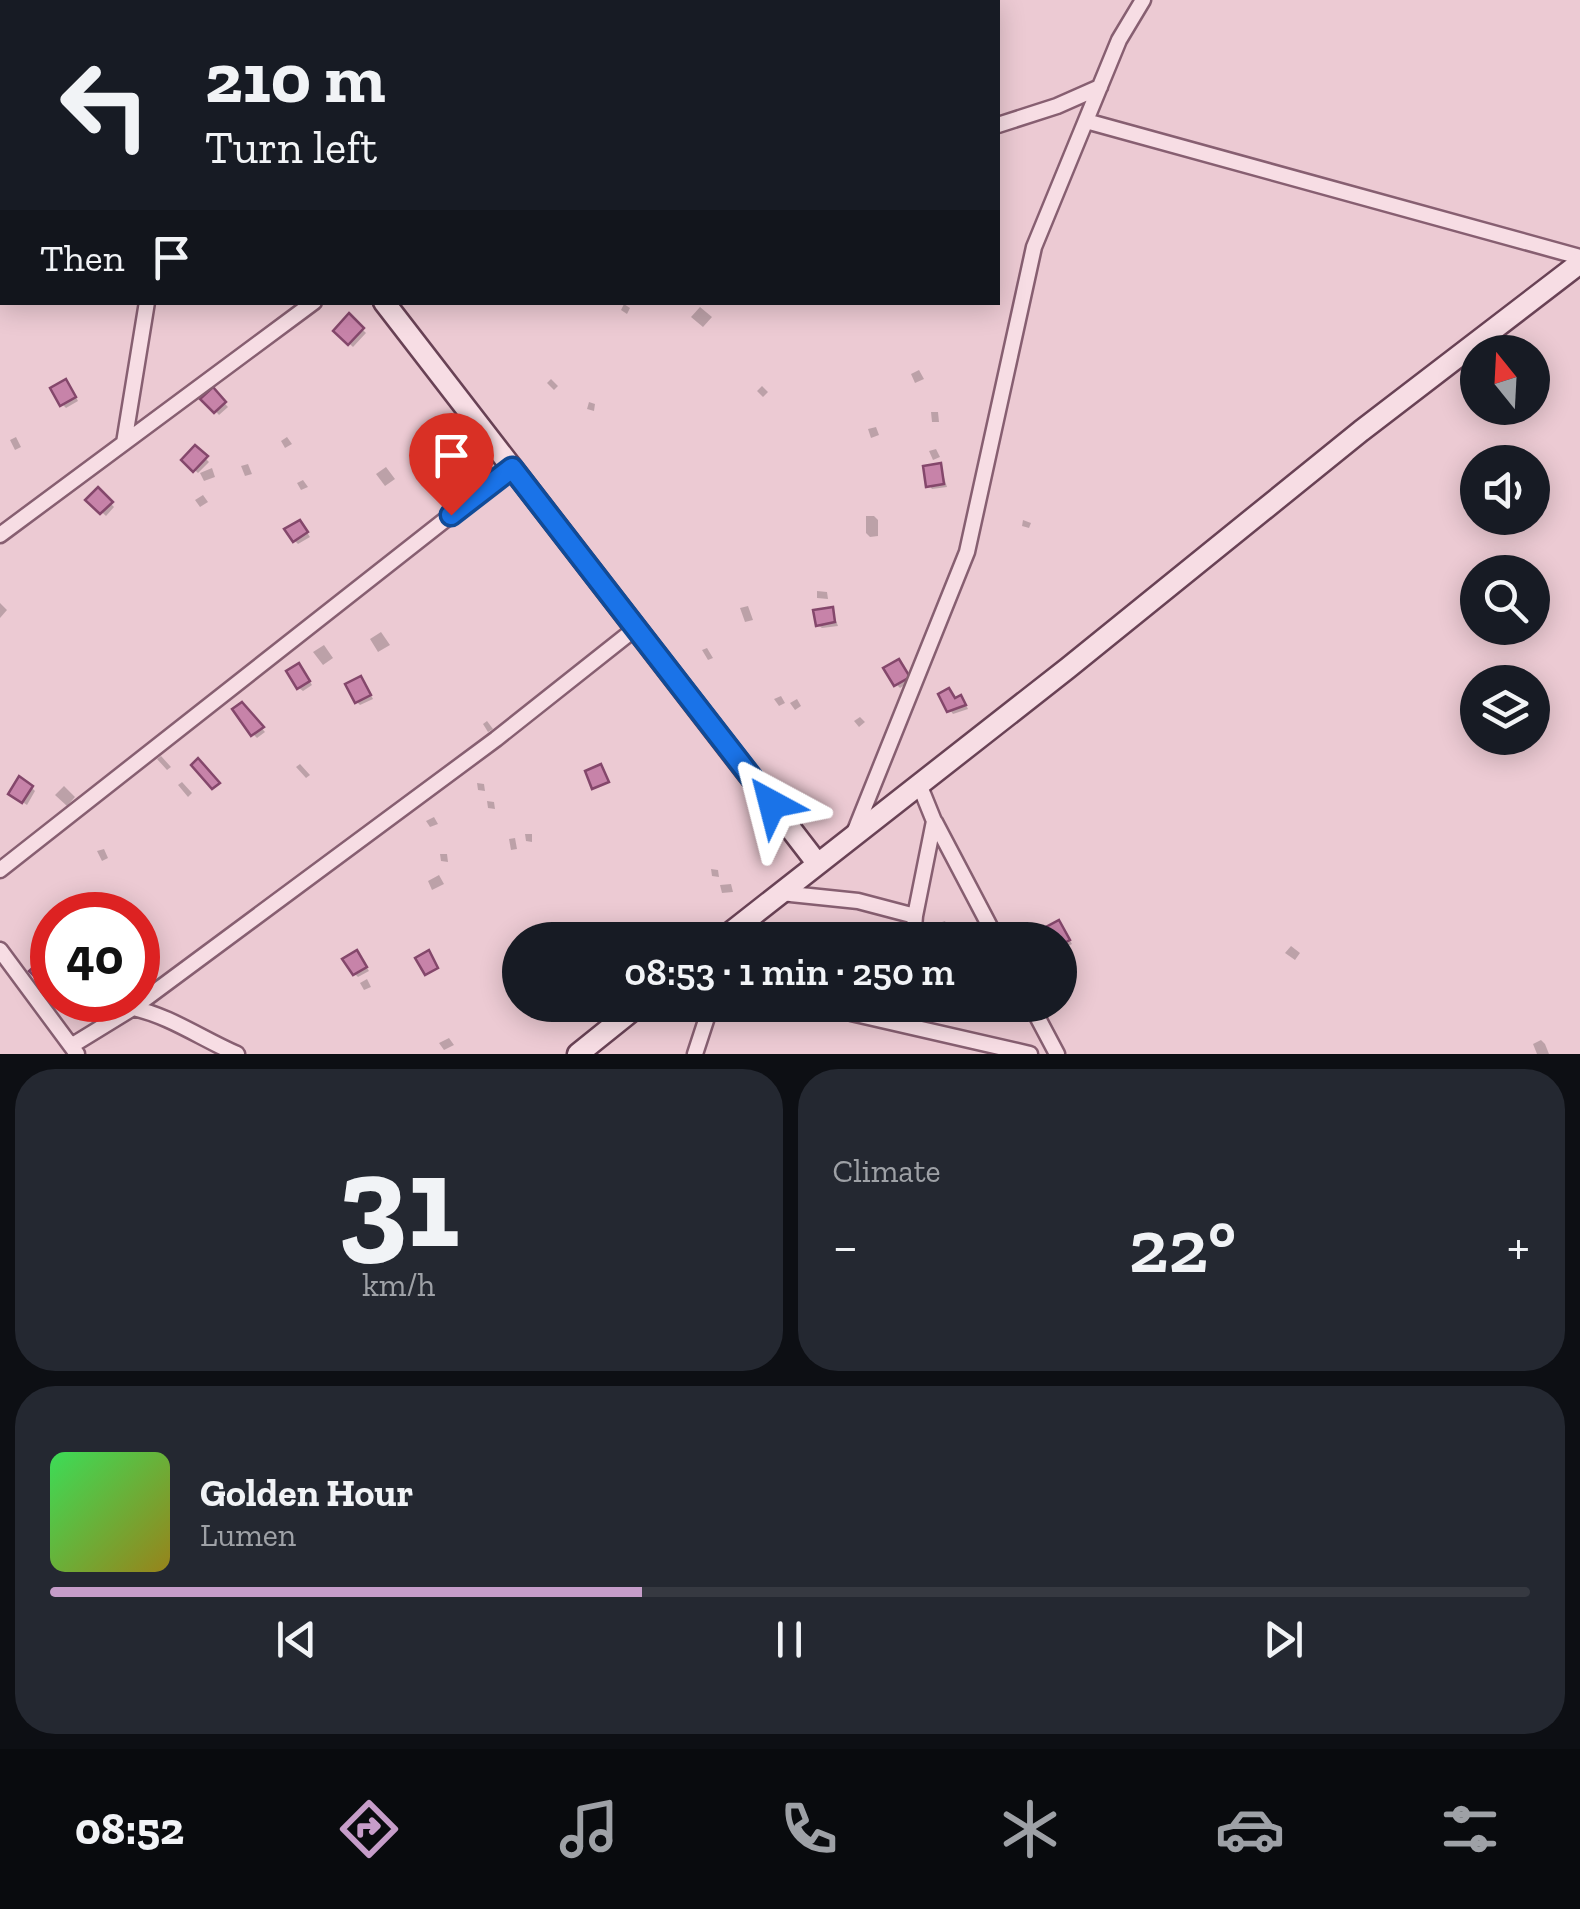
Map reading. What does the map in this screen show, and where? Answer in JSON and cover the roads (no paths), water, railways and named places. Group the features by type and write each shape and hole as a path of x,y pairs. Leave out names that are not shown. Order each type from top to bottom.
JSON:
{"street":[{"path":"854,834 967,552 1034,248 1119,40 1143,0"},
{"path":"1000,125 1100,87"},
{"path":"1086,121 1580,260"},
{"path":"746,922 1580,260"},
{"path":"124,442 147,305"},
{"path":"0,535 310,305"},
{"path":"386,305 818,863"},
{"path":"0,870 512,468"},
{"path":"160,987 496,739 636,628"},
{"path":"919,784 934,821 987,922"},
{"path":"914,922 934,821"},
{"path":"780,892 858,901 915,916"},
{"path":"0,950 74,1050 113,1022"},
{"path":"160,1014 196,1037 237,1054"},
{"path":"578,1054 618,1022"},
{"path":"695,1054 705,1022"},
{"path":"907,1022 1030,1054"},
{"path":"1040,1022 1057,1054"}]}
